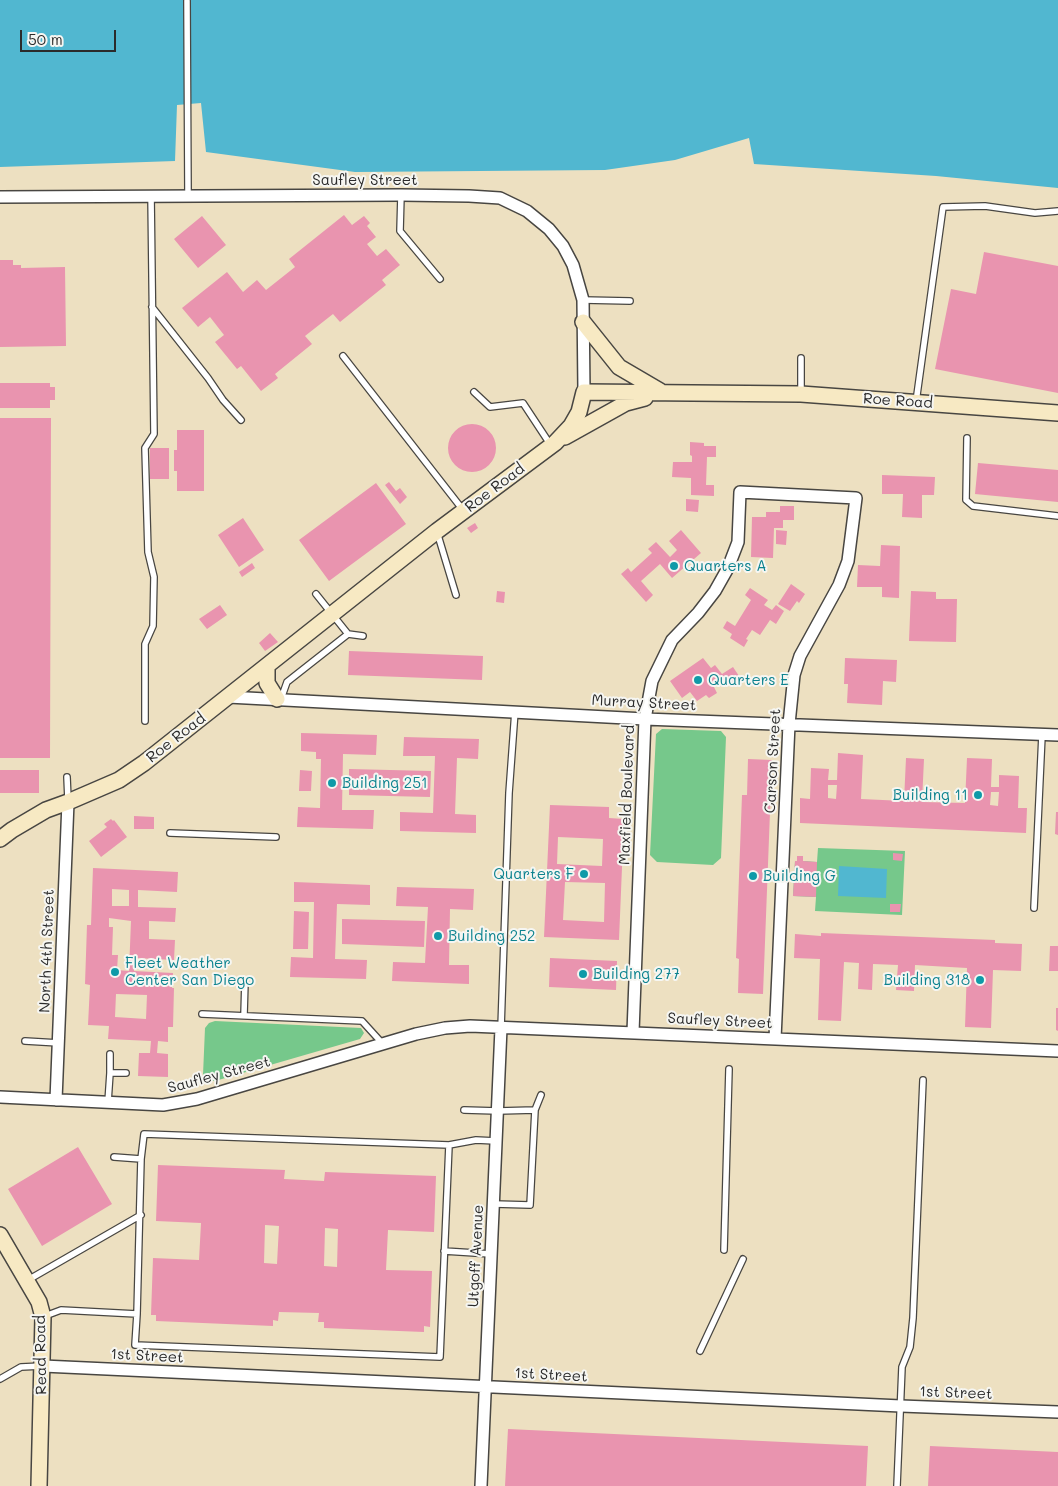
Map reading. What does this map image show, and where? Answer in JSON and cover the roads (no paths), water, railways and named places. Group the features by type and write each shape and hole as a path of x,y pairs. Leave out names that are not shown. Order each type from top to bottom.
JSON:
{"street":[{"name":"Saufley Street","path":"0,197 401,195 500,198 527,211 549,229 563,246 574,265 583,300 584,392"},
{"path":"583,322 619,367 663,392"},
{"name":"Roe Road","path":"0,839 46,810 119,780 144,763 437,531 553,444 571,426 578,412 584,392 801,394 1058,413"},
{"path":"553,444 626,403 663,392"},
{"name":"Maxfield Boulevard","path":"633,1032 645,719 652,681 672,640 698,613 715,591 728,568 738,542 740,492 856,498"},
{"name":"Carson Street","path":"775,1039 789,724 794,675 800,656 839,585 848,561 856,498"},
{"path":"266,667 267,683 279,699"},
{"name":"Murray Street","path":"228,697 645,719 1058,735"},
{"name":"North 4th Street","path":"56,1100 68,802"},
{"name":"Saufley Street","path":"0,1097 163,1105 197,1099 383,1044 445,1028 470,1026 1058,1051"},
{"name":"Utgoff Avenue","path":"481,1486 501,1028"},
{"name":"Read Road","path":"0,1235 28,1280 39,1302 43,1317 39,1486"},
{"name":"1st Street","path":"43,1366 485,1388 1058,1412"}],"lane":[{"path":"187,2 188,195"},
{"path":"145,721 145,644 153,626 154,577 148,552 145,448 154,434 151,195"},
{"path":"401,195 400,231 440,279"},
{"path":"916,402 943,207 985,206 1035,213 1058,211"},
{"path":"583,300 630,301"},
{"path":"152,307 224,400 242,420"},
{"path":"343,356 464,511"},
{"path":"801,394 802,358"},
{"path":"474,392 490,407 523,402 553,444"},
{"path":"968,438 966,500 973,506 1058,516"},
{"path":"437,531 456,595"},
{"path":"316,594 348,634"},
{"path":"279,699 287,682 348,634 364,636"},
{"path":"501,1028 515,712"},
{"path":"1034,908 1042,735"},
{"path":"67,777 68,802"},
{"path":"170,832 276,837"},
{"path":"244,1015 245,980"},
{"path":"202,1014 362,1021 383,1044"},
{"path":"25,1041 59,1043"},
{"path":"108,1102 110,1054"},
{"path":"724,1250 729,1069"},
{"path":"110,1073 126,1073"},
{"path":"897,1486 902,1368 910,1347 913,1318 923,1080"},
{"path":"494,1204 530,1205 535,1110 541,1095"},
{"path":"464,1110 535,1110"},
{"path":"449,1145 440,1357 136,1345 141,1159 144,1134 449,1145 476,1140 496,1141"},
{"path":"114,1158 141,1159"},
{"path":"28,1280 140,1215"},
{"path":"444,1251 492,1254"},
{"path":"700,1351 743,1259"},
{"path":"43,1317 61,1310 137,1314"},
{"path":"0,1379 21,1367 43,1366"}],"water":[{"path":"0,0 1058,0 1058,188 936,176 754,164 749,138 675,160 605,170 355,172 206,152 201,103 177,105 175,161 0,167"},
{"path":"839,866 887,869 886,898 838,896"}],"place":[{"name":"Quarters A","path":"674,566"},
{"name":"Quarters E","path":"698,680"},
{"name":"Building 251","path":"332,783"},
{"name":"Building 11","path":"978,795"},
{"name":"Quarters F","path":"584,874"},
{"name":"Building G","path":"753,876"},
{"name":"Building 252","path":"438,936"},
{"name":"Fleet Weather Center San Diego","path":"115,972"},
{"name":"Building 277","path":"583,974"},
{"name":"Building 318","path":"980,980"}]}
